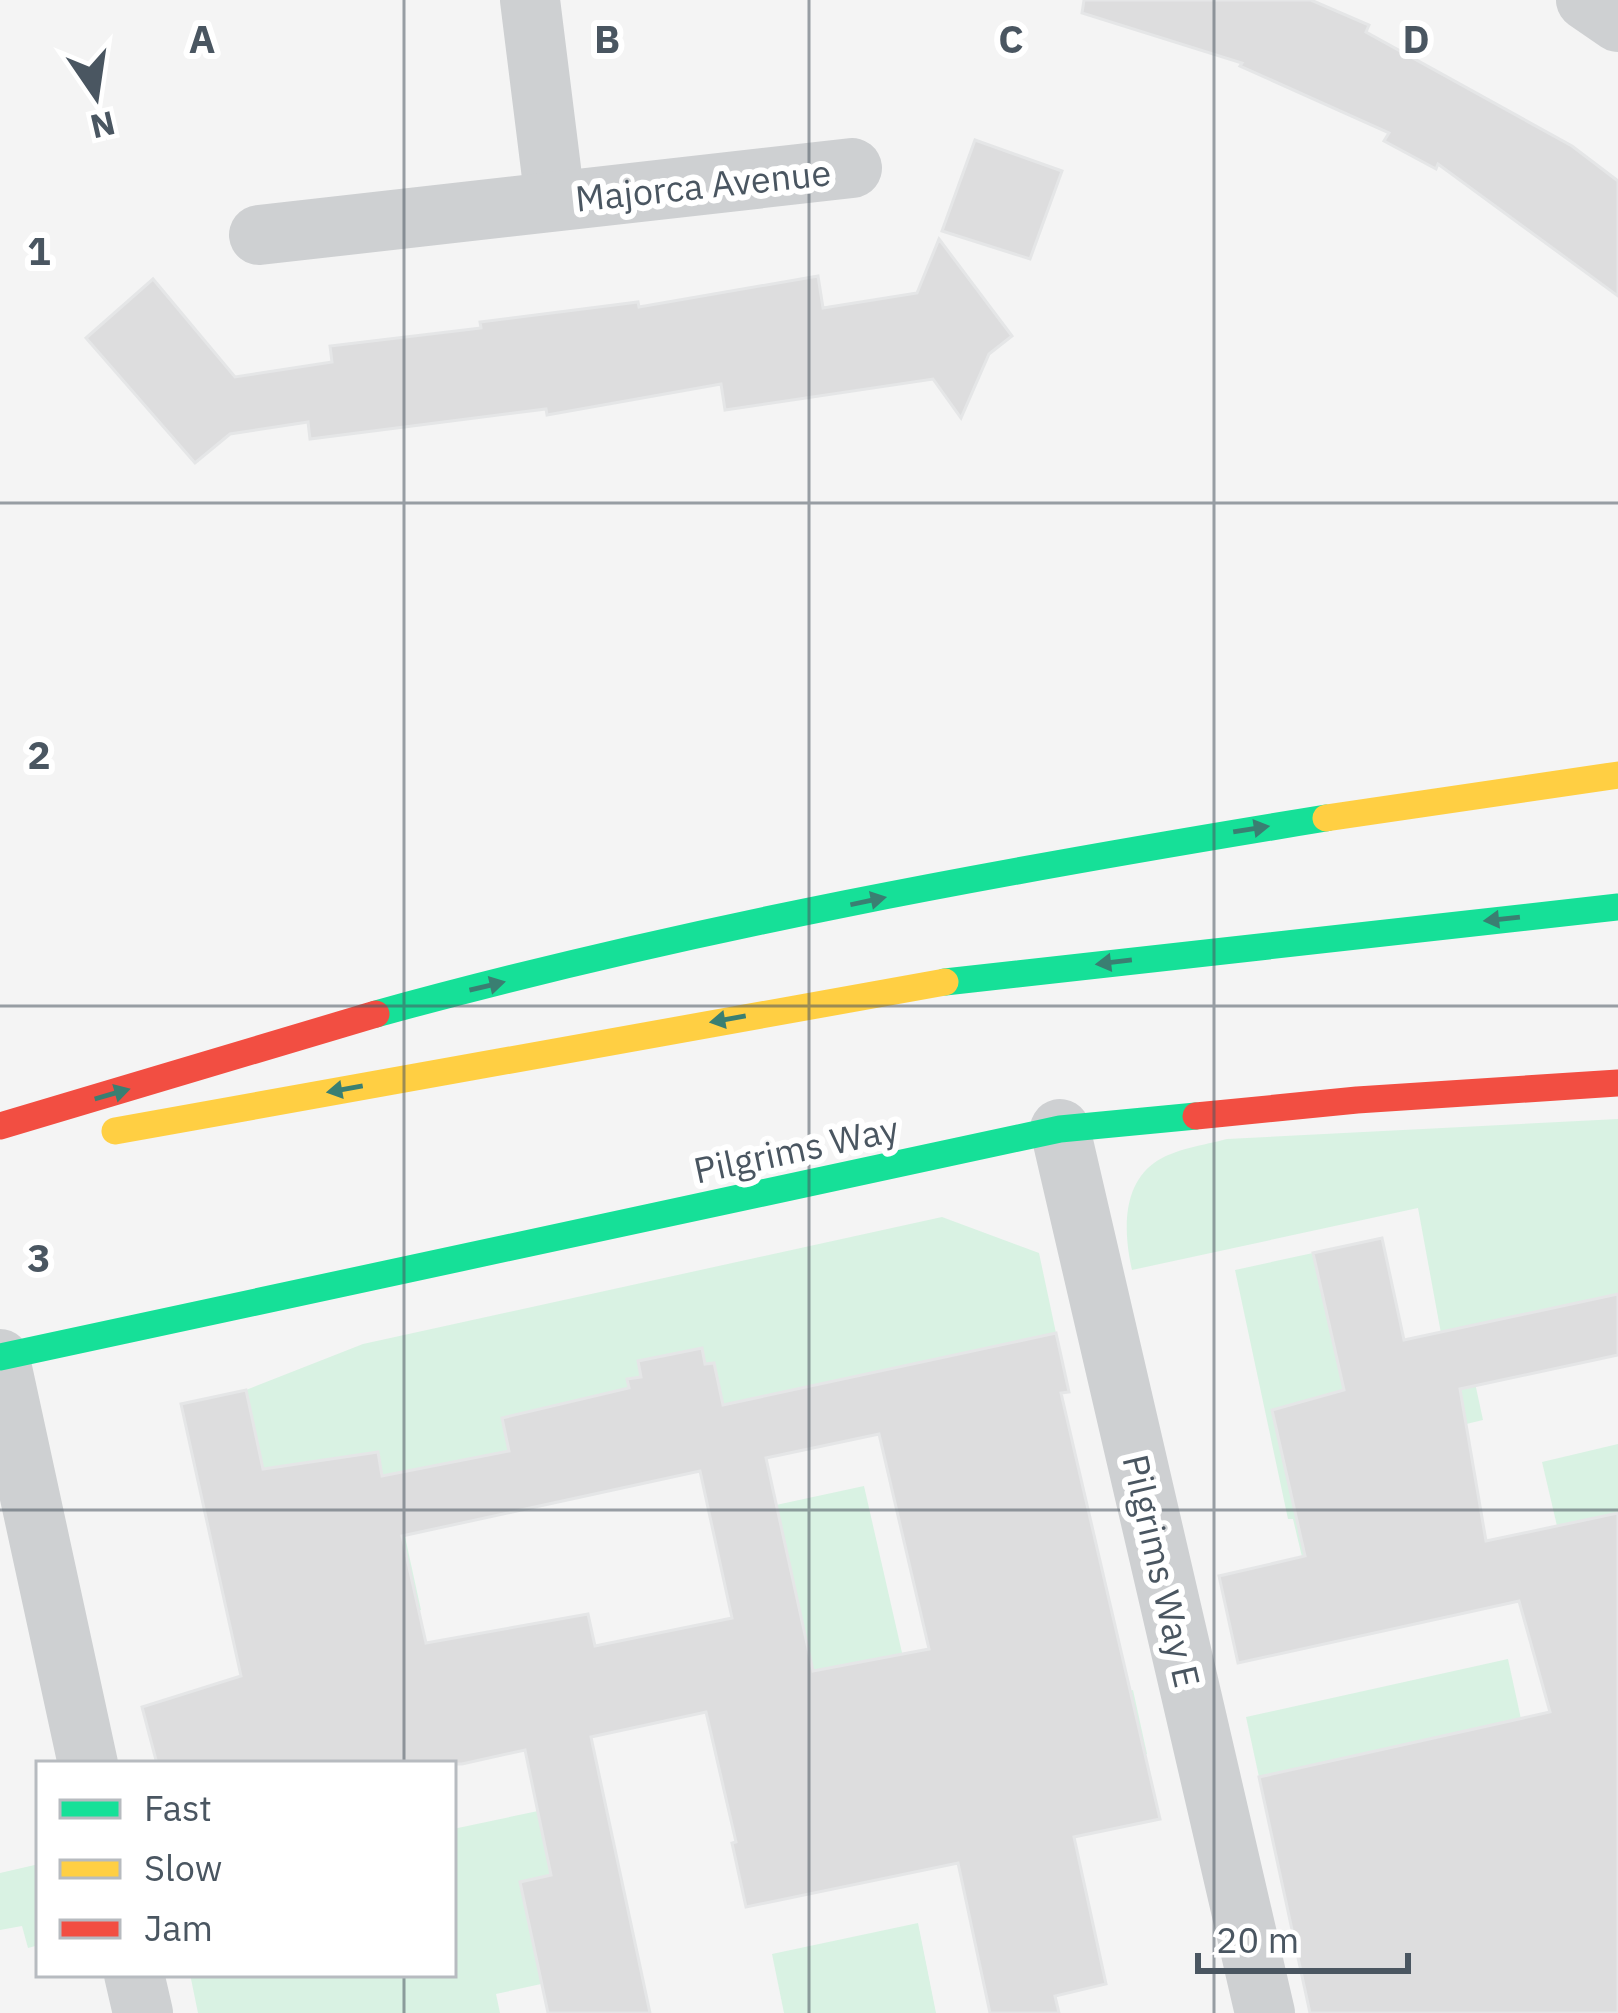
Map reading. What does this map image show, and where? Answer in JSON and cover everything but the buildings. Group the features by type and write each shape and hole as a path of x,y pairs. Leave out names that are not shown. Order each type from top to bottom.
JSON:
{"main road":[{"path":"0,1126 449,995 745,927 1084,857 1427,800 1618,775"},
{"path":"90,1136 935,983 1618,907"},
{"name":"Pilgrims Way","path":"0,1358 1060,1129 1357,1100 1618,1083"}],"street":[{"name":"Majorca Avenue","path":"530,0 555,201"},
{"path":"1586,0 1618,22"},
{"name":"Majorca Avenue","path":"259,236 852,168"},
{"name":"Pilgrims Way E","path":"1060,1129 1265,2013"},
{"path":"0,1358 87,1761"},
{"path":"135,1977 143,2013"}],"green space":[{"path":"1618,1119 1618,1294 1463,1327 1483,1420 1458,1426 1418,1208 1132,1270 1127,1242 1130,1198 1143,1173 1180,1151 1227,1139"},
{"path":"942,1217 1039,1253 1056,1333 723,1405 714,1363 705,1364 701,1348 638,1361 637,1423 551,1406 503,1418 509,1451 392,1477 421,1610 301,1636 246,1390 363,1344"},
{"path":"1313,1253 1368,1500 1308,1582 1293,1519 1288,1519 1235,1270"},
{"path":"1618,1444 1618,1513 1557,1526 1542,1462"},
{"path":"864,1486 921,1736 1133,1690 1147,1754 1030,1779 831,1756 776,1505"},
{"path":"1508,1659 1521,1719 1259,1777 1246,1717"},
{"path":"538,1811 573,1977 496,1994 500,2013 198,2013 191,1977 456,1977 456,1828"},
{"path":"36,1865 36,1946 28,1948 22,1926 0,1930 0,1873"},
{"path":"918,1923 936,2013 784,2013 772,1954"}],"traffic: fast":[{"path":"376,1014 611,954 848,903 1326,818"},
{"path":"945,982 1618,907"},
{"path":"0,1357 1060,1129 1196,1116"}],"traffic: slow":[{"path":"1326,818 1618,775"},
{"path":"115,1131 945,982"}],"traffic: jam":[{"path":"0,1126 376,1014"},
{"path":"1196,1116 1618,1083"}]}
